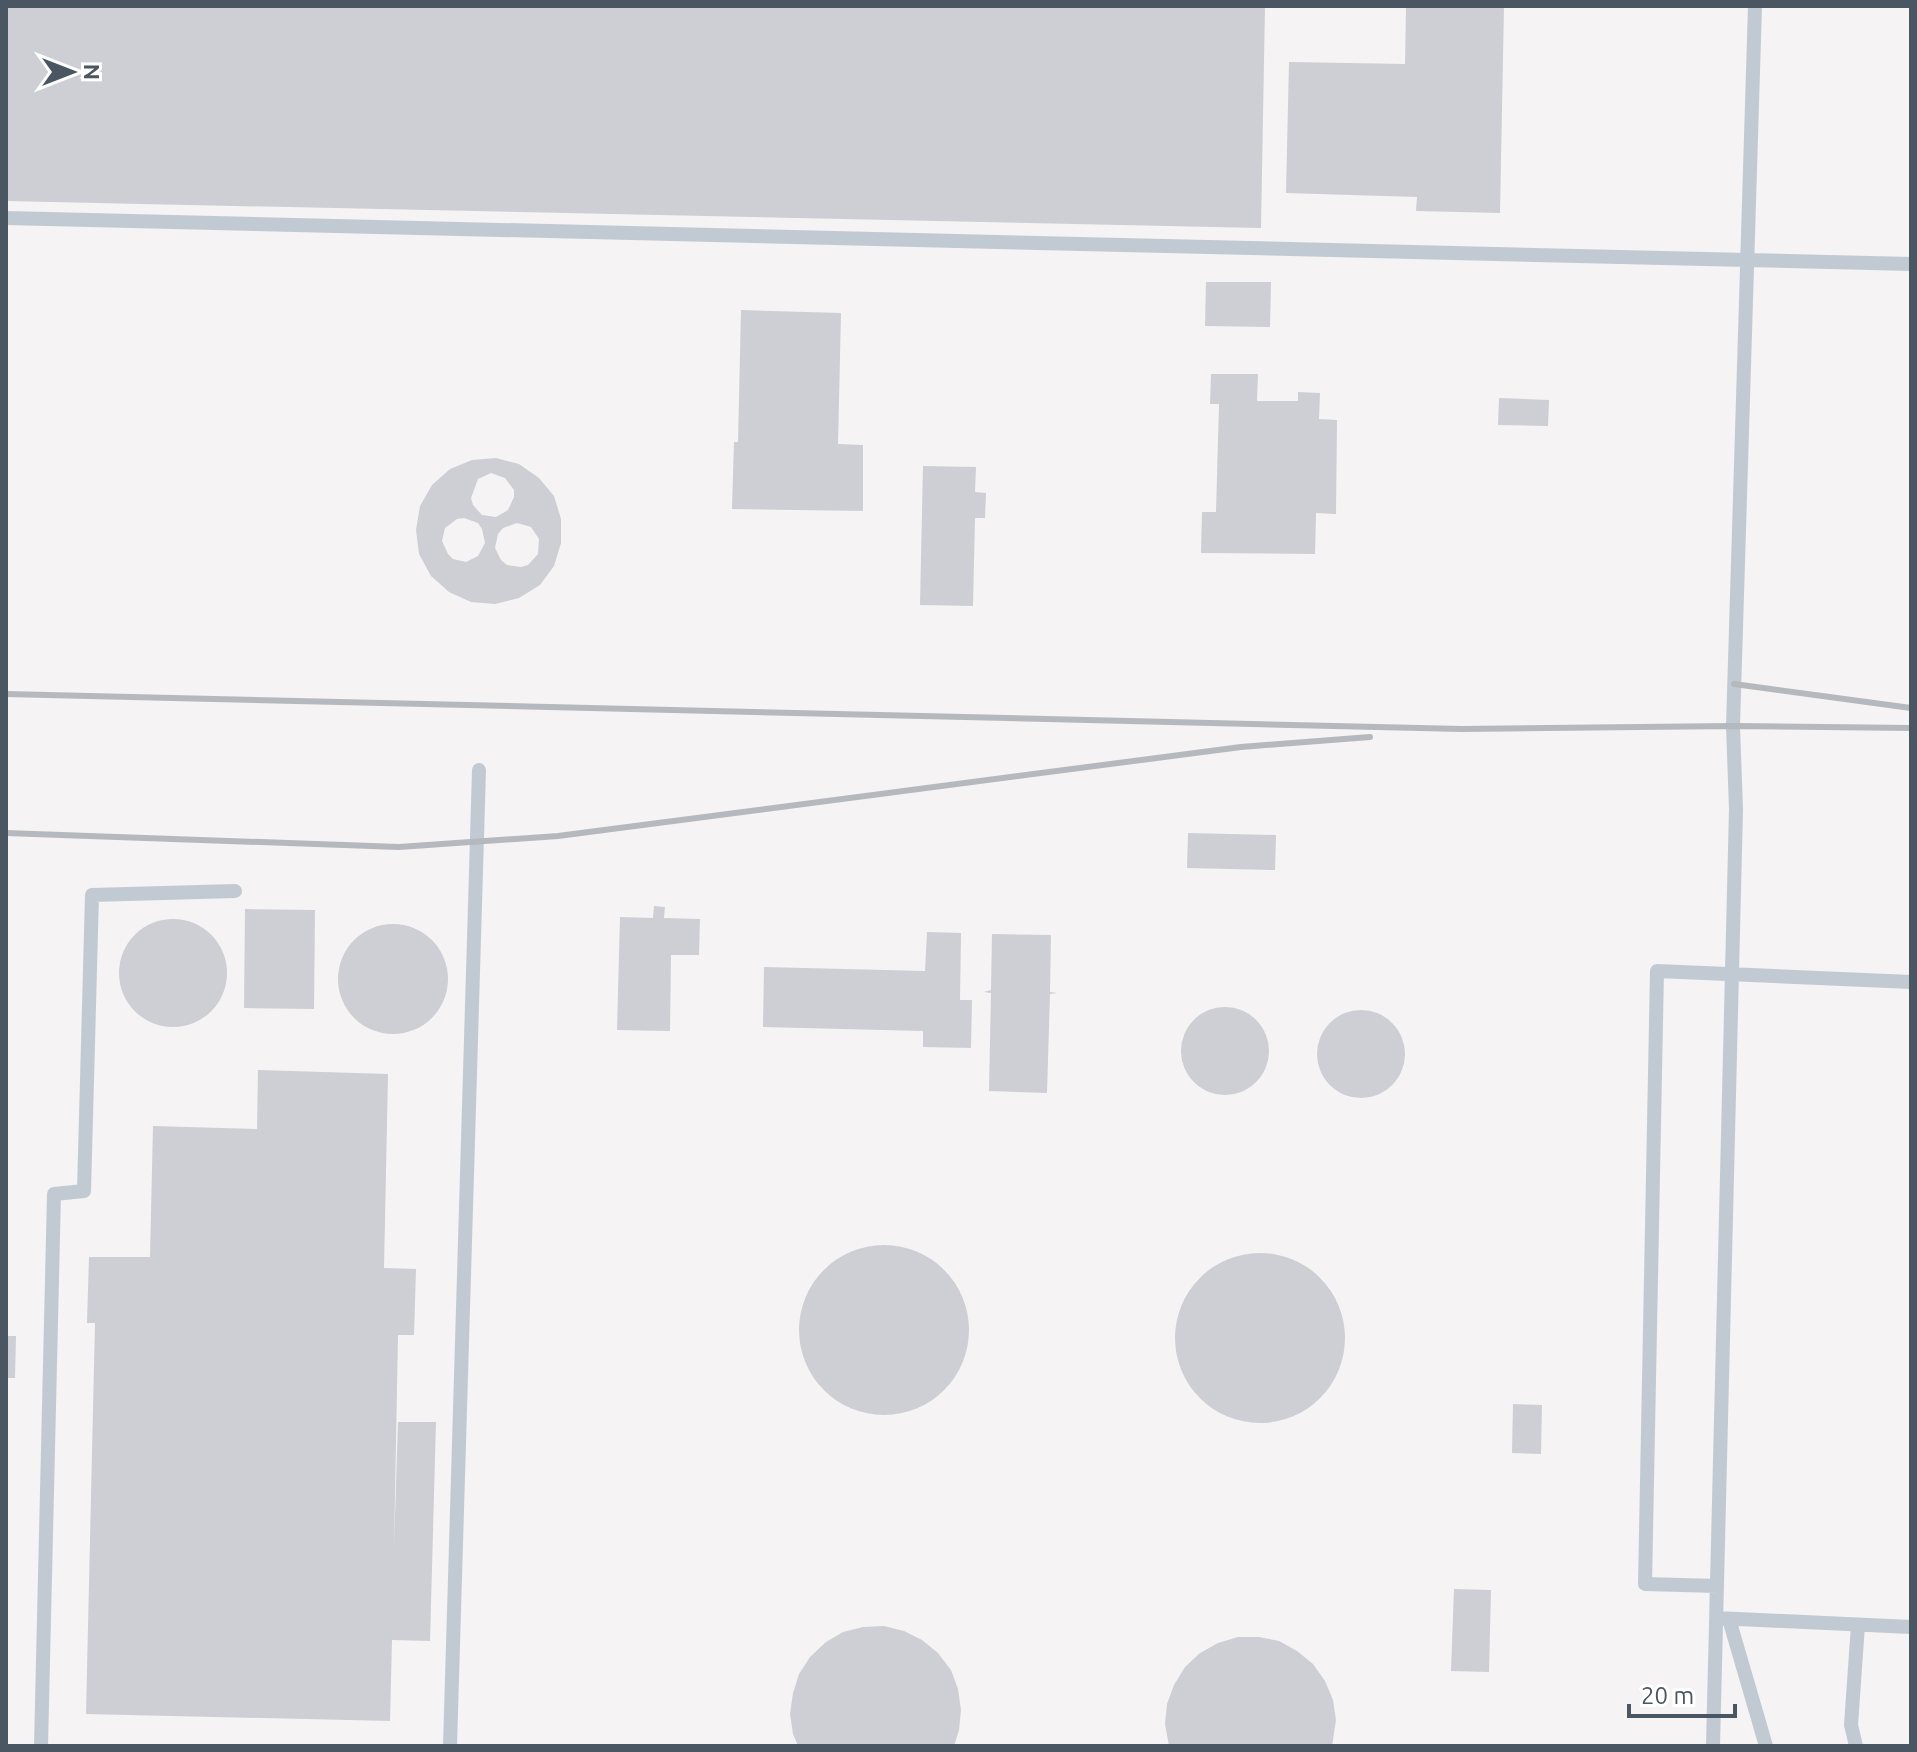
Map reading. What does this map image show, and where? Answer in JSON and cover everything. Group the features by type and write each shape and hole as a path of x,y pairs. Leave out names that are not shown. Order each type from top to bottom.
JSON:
{"lane":[{"path":"1755,6 1733,726 1736,809 1717,1586 1723,1619 1766,1746"},
{"path":"6,218 1911,264"},
{"path":"450,1746 479,770"},
{"path":"41,1746 54,1194 84,1191 92,895 235,891"},
{"path":"1717,1586 1645,1584 1657,971 1911,982"},
{"path":"1723,1619 1911,1627"},
{"path":"1713,1746 1723,1619"},
{"path":"1856,1746 1851,1725 1858,1625"}],"building":[{"path":"6,6 1265,6 1261,228 6,201"},
{"path":"1504,6 1500,213 1416,211 1417,197 1286,193 1289,62 1405,64 1406,8"},
{"path":"1206,282 1271,282 1270,327 1205,326"},
{"path":"741,310 841,313 838,444 863,445 863,511 732,509 734,442 738,442"},
{"path":"1211,374 1258,374 1257,401 1298,401 1298,392 1320,393 1319,419 1337,420 1336,514 1316,513 1315,554 1201,553 1202,512 1216,512 1219,404 1210,404"},
{"path":"1499,398 1549,400 1548,426 1498,425"},
{"path":"496,458 519,464 539,478 554,496 561,519 561,543 554,566 540,585 519,598 495,604 471,602 449,592 431,576 419,554 416,530 420,506 432,485 450,469 472,460","holes":["491,473 505,478 514,490 508,510 496,517 482,515 471,498 478,479","457,519 478,523 485,543 478,556 466,562 453,559 442,541 445,528","517,523 531,527 539,539 538,554 528,565 507,565 501,560 495,548 498,534 503,528"]},
{"path":"923,466 976,467 975,492 986,493 985,518 975,518 973,606 920,605"},
{"path":"1188,833 1276,835 1275,870 1187,868"},
{"path":"654,906 665,907 664,918 700,919 699,955 671,955 670,1031 617,1030 620,917 653,918"},
{"path":"245,909 315,910 314,1009 244,1008"},
{"path":"173,919 194,923 211,935 223,952 227,973 223,994 211,1011 194,1023 173,1027 152,1023 135,1011 123,994 119,973 123,952 135,935 152,923"},
{"path":"393,924 414,928 432,940 444,958 448,979 444,1000 432,1018 414,1030 393,1034 372,1030 354,1018 342,1000 338,979 342,958 354,940 372,928"},
{"path":"927,932 961,933 960,1000 972,1000 971,1048 923,1047 923,1031 763,1027 764,967 925,971"},
{"path":"992,934 1051,935 1050,992 1057,993 1050,994 1047,1093 989,1091 991,993 984,992 991,990"},
{"path":"1225,1007 1242,1011 1256,1020 1265,1034 1269,1051 1265,1068 1256,1082 1242,1091 1225,1095 1208,1091 1194,1082 1185,1068 1181,1051 1185,1034 1194,1020 1208,1011"},
{"path":"1361,1010 1378,1014 1392,1023 1401,1037 1405,1054 1401,1071 1392,1085 1378,1094 1361,1098 1344,1094 1330,1085 1321,1071 1317,1054 1321,1037 1330,1023 1344,1014"},
{"path":"258,1070 388,1074 384,1268 416,1269 414,1335 398,1335 394,1548 398,1422 436,1422 430,1641 392,1640 390,1721 86,1714 95,1323 87,1323 89,1257 150,1257 153,1126 257,1129"},
{"path":"884,1245 917,1251 944,1270 963,1297 969,1330 963,1363 944,1390 917,1409 884,1415 851,1409 824,1390 805,1363 799,1330 805,1297 824,1270 851,1251"},
{"path":"1260,1253 1293,1259 1320,1278 1339,1305 1345,1338 1339,1371 1320,1398 1293,1417 1260,1423 1227,1417 1200,1398 1181,1371 1175,1338 1181,1305 1200,1278 1227,1259"},
{"path":"6,1336 16,1336 15,1378 6,1378"},
{"path":"1513,1404 1542,1405 1541,1454 1512,1453"},
{"path":"1454,1589 1491,1590 1489,1672 1451,1671"},
{"path":"884,1626 922,1640 938,1653 951,1670 961,1710 954,1746 798,1746 790,1714 799,1674 810,1657 843,1632"},
{"path":"1238,1637 1279,1641 1313,1664 1333,1700 1336,1720 1332,1746 1169,1746 1165,1724 1167,1704 1185,1667 1200,1653"}],"railway":[{"path":"1734,684 1911,708"},
{"path":"6,694 1462,729 1911,728"},
{"path":"6,833 399,847 558,836 1241,747 1370,737"}]}
